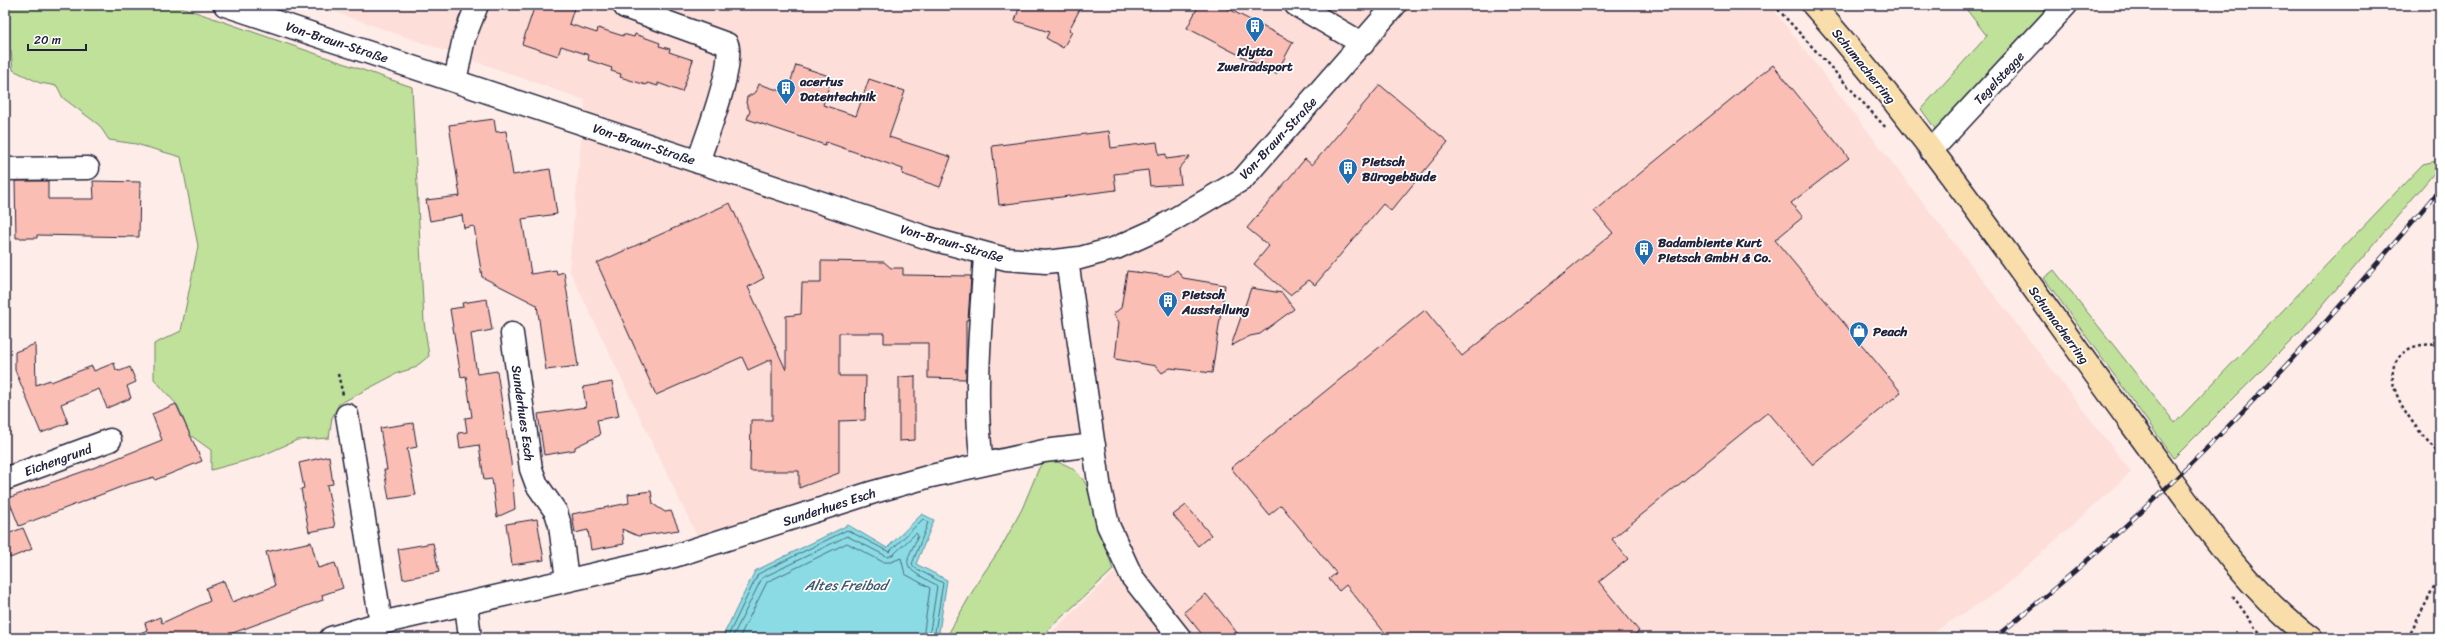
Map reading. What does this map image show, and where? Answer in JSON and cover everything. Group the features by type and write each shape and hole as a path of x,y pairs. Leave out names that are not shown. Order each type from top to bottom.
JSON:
{"main road":[{"name":"Schumacherring","path":"1813,5 1853,50 1931,151 2210,531 2249,580 2293,625 2311,638"}],"street":[{"name":"Von-Braun-Straße","path":"225,5 928,238 1006,260 1046,262 1080,258 1122,245 1156,230 1243,179 1363,44 1395,5"},
{"path":"455,81 464,38 477,5"},
{"path":"1296,5 1363,44"},
{"name":"Tegelstegge","path":"1931,151 2066,5"},
{"path":"625,7 727,44 730,53 725,77 698,162"},
{"path":"5,168 88,168"},
{"path":"982,464 979,436 980,338 985,255"},
{"path":"1067,260 1094,444 1108,525 1119,553 1143,593 1180,638"},
{"name":"Sunderhues Esch","path":"512,334 531,469 537,485 556,512 560,525 567,580"},
{"path":"347,415 381,623"},
{"name":"Eichengrund","path":"5,479 110,440"},
{"name":"Sunderhues Esch","path":"331,638 381,623 674,556 874,492 982,464 1044,451 1094,444"},
{"path":"466,604 470,638"}],"path":[{"path":"1774,5 1891,134"},
{"path":"2440,345 2422,344 2409,348 2398,357 2393,378 2395,392 2412,422 2440,455"},
{"path":"2408,638 2440,576"}],"shaded area":[{"path":"315,5 1770,5 2131,472 1999,591 1924,638 1046,638 1117,570 1085,436 697,536 569,269 585,100"}],"green space":[{"path":"5,5 175,5 412,87 424,322 429,356 414,368 398,373 339,404 332,418 329,438 297,440 259,457 211,470 211,450 190,435 178,406 154,379 154,344 181,331 198,246 181,157 136,144 109,140 99,125 63,98 57,86 40,83 13,70 11,51 5,49"},
{"path":"1963,5 2052,5 1936,130 1921,109 1987,36"},
{"path":"2440,160 2440,166 2300,332 2174,458 2044,278 2054,270 2175,423 2423,164"},
{"path":"1045,460 1059,462 1069,466 1082,478 1086,484 1113,570 1039,638 946,638 979,580 1002,546 1022,509 1039,468"}],"water":[{"name":"Altes Freibad","path":"922,514 934,520 916,564 947,580 938,638 722,638 755,571 848,525 887,548"}],"building":[{"path":"535,5 575,5 569,24 597,33 598,28 623,36 623,34 634,37 635,34 660,43 659,46 670,49 669,52 693,60 682,92 658,83 658,86 647,83 646,85 620,77 621,74 611,71 612,68 588,60 589,55 561,46 558,56 522,44"},
{"path":"1020,5 1082,5 1069,30 1072,32 1063,48 1046,38 1049,32 1015,21"},
{"name":"Klytta Zweiradsport","path":"1199,5 1221,5 1293,42 1276,74 1187,28"},
{"path":"796,65 832,77 823,105 856,116 869,79 905,91 889,137 951,157 940,187 902,174 903,169 826,142 825,145 747,119 750,111 746,103 747,97 756,92 759,84 787,93"},
{"path":"1773,65 1849,158 1791,203 1803,217 1775,240 1901,392 1813,465 1768,412 1612,539 1628,559 1599,582 1639,631 1631,638 1389,638 1346,585 1339,591 1329,579 1336,573 1281,505 1269,515 1231,468 1425,310 1462,356 1613,233 1594,211"},
{"name":"Pietsch Bürogebäude","path":"1380,85 1448,142 1391,211 1383,204 1315,285 1309,280 1290,295 1254,264 1269,246 1247,228 1305,159 1312,165"},
{"path":"494,119 496,132 506,131 513,175 550,169 557,214 522,219 531,274 556,270 557,274 564,272 578,366 546,370 537,305 482,277 474,226 464,228 462,215 430,221 426,200 460,196 449,125"},
{"path":"1109,131 1111,148 1157,142 1159,155 1166,154 1166,159 1190,156 1179,169 1181,184 1150,186 1148,170 1114,174 1116,190 999,205 992,146"},
{"path":"15,181 48,181 48,199 94,199 93,181 140,182 139,237 37,235 37,238 16,238"},
{"path":"730,203 764,278 748,287 786,370 786,316 801,314 802,283 821,283 821,261 884,262 891,268 903,268 903,275 971,276 968,320 966,320 966,379 928,378 928,343 884,343 884,333 839,333 839,376 866,376 865,420 839,421 839,473 799,488 799,471 750,471 751,420 772,420 772,359 748,370 742,357 656,395 597,263"},
{"name":"Pietsch Ausstellung","path":"1177,270 1183,278 1225,285 1212,373 1170,368 1162,373 1156,366 1115,359 1119,322 1113,314 1121,308 1127,271 1169,276"},
{"path":"1251,288 1282,293 1294,309 1260,334 1250,336 1231,346"},
{"path":"487,299 492,330 471,334 477,374 497,371 511,462 515,509 497,517 492,479 484,480 479,445 460,448 458,433 467,432 465,418 472,417 466,376 461,377 450,309 463,307 462,303"},
{"path":"35,344 36,385 50,380 51,382 92,366 94,371 114,363 116,370 120,371 130,367 136,382 127,386 131,398 107,408 99,389 61,404 68,423 41,433 15,370 15,352"},
{"path":"915,376 915,440 899,441 899,377"},
{"path":"612,382 619,416 597,420 600,435 575,447 575,450 544,455 538,414 586,407 583,387"},
{"path":"176,404 202,461 155,480 154,477 126,485 19,526 8,498 93,468 162,440 152,414"},
{"path":"413,423 417,447 407,449 416,495 389,499 384,470 387,470 380,428"},
{"path":"329,456 333,484 327,485 335,527 309,532 301,489 304,488 299,463"},
{"path":"651,491 653,504 665,512 671,511 679,530 638,536 622,529 624,544 591,550 588,530 575,533 572,514 629,503 628,494"},
{"path":"1186,505 1211,535 1198,546 1173,515"},
{"path":"537,519 544,560 512,565 506,524"},
{"path":"23,528 32,549 10,558 5,546 5,535"},
{"path":"311,542 318,568 335,563 343,588 322,595 323,600 219,638 130,638 147,630 145,623 160,617 162,623 210,601 206,588 224,581 232,602 275,586 266,552"},
{"path":"433,543 439,572 403,579 398,549"},
{"path":"1206,594 1241,638 1205,638 1184,612"}],"railway":[{"path":"1994,638 2116,535 2229,426 2336,310 2440,189"}],"place":[{"name":"Klytta Zweiradsport","path":"1255,43"},
{"name":"acertus Datentechnik","path":"786,105"},
{"name":"Pietsch Bürogebäude","path":"1348,185"},
{"name":"Badambiente Kurt Pietsch GmbH & Co.","path":"1644,266"},
{"name":"Pietsch Ausstellung","path":"1168,318"},
{"name":"Peach","path":"1859,348"}]}
